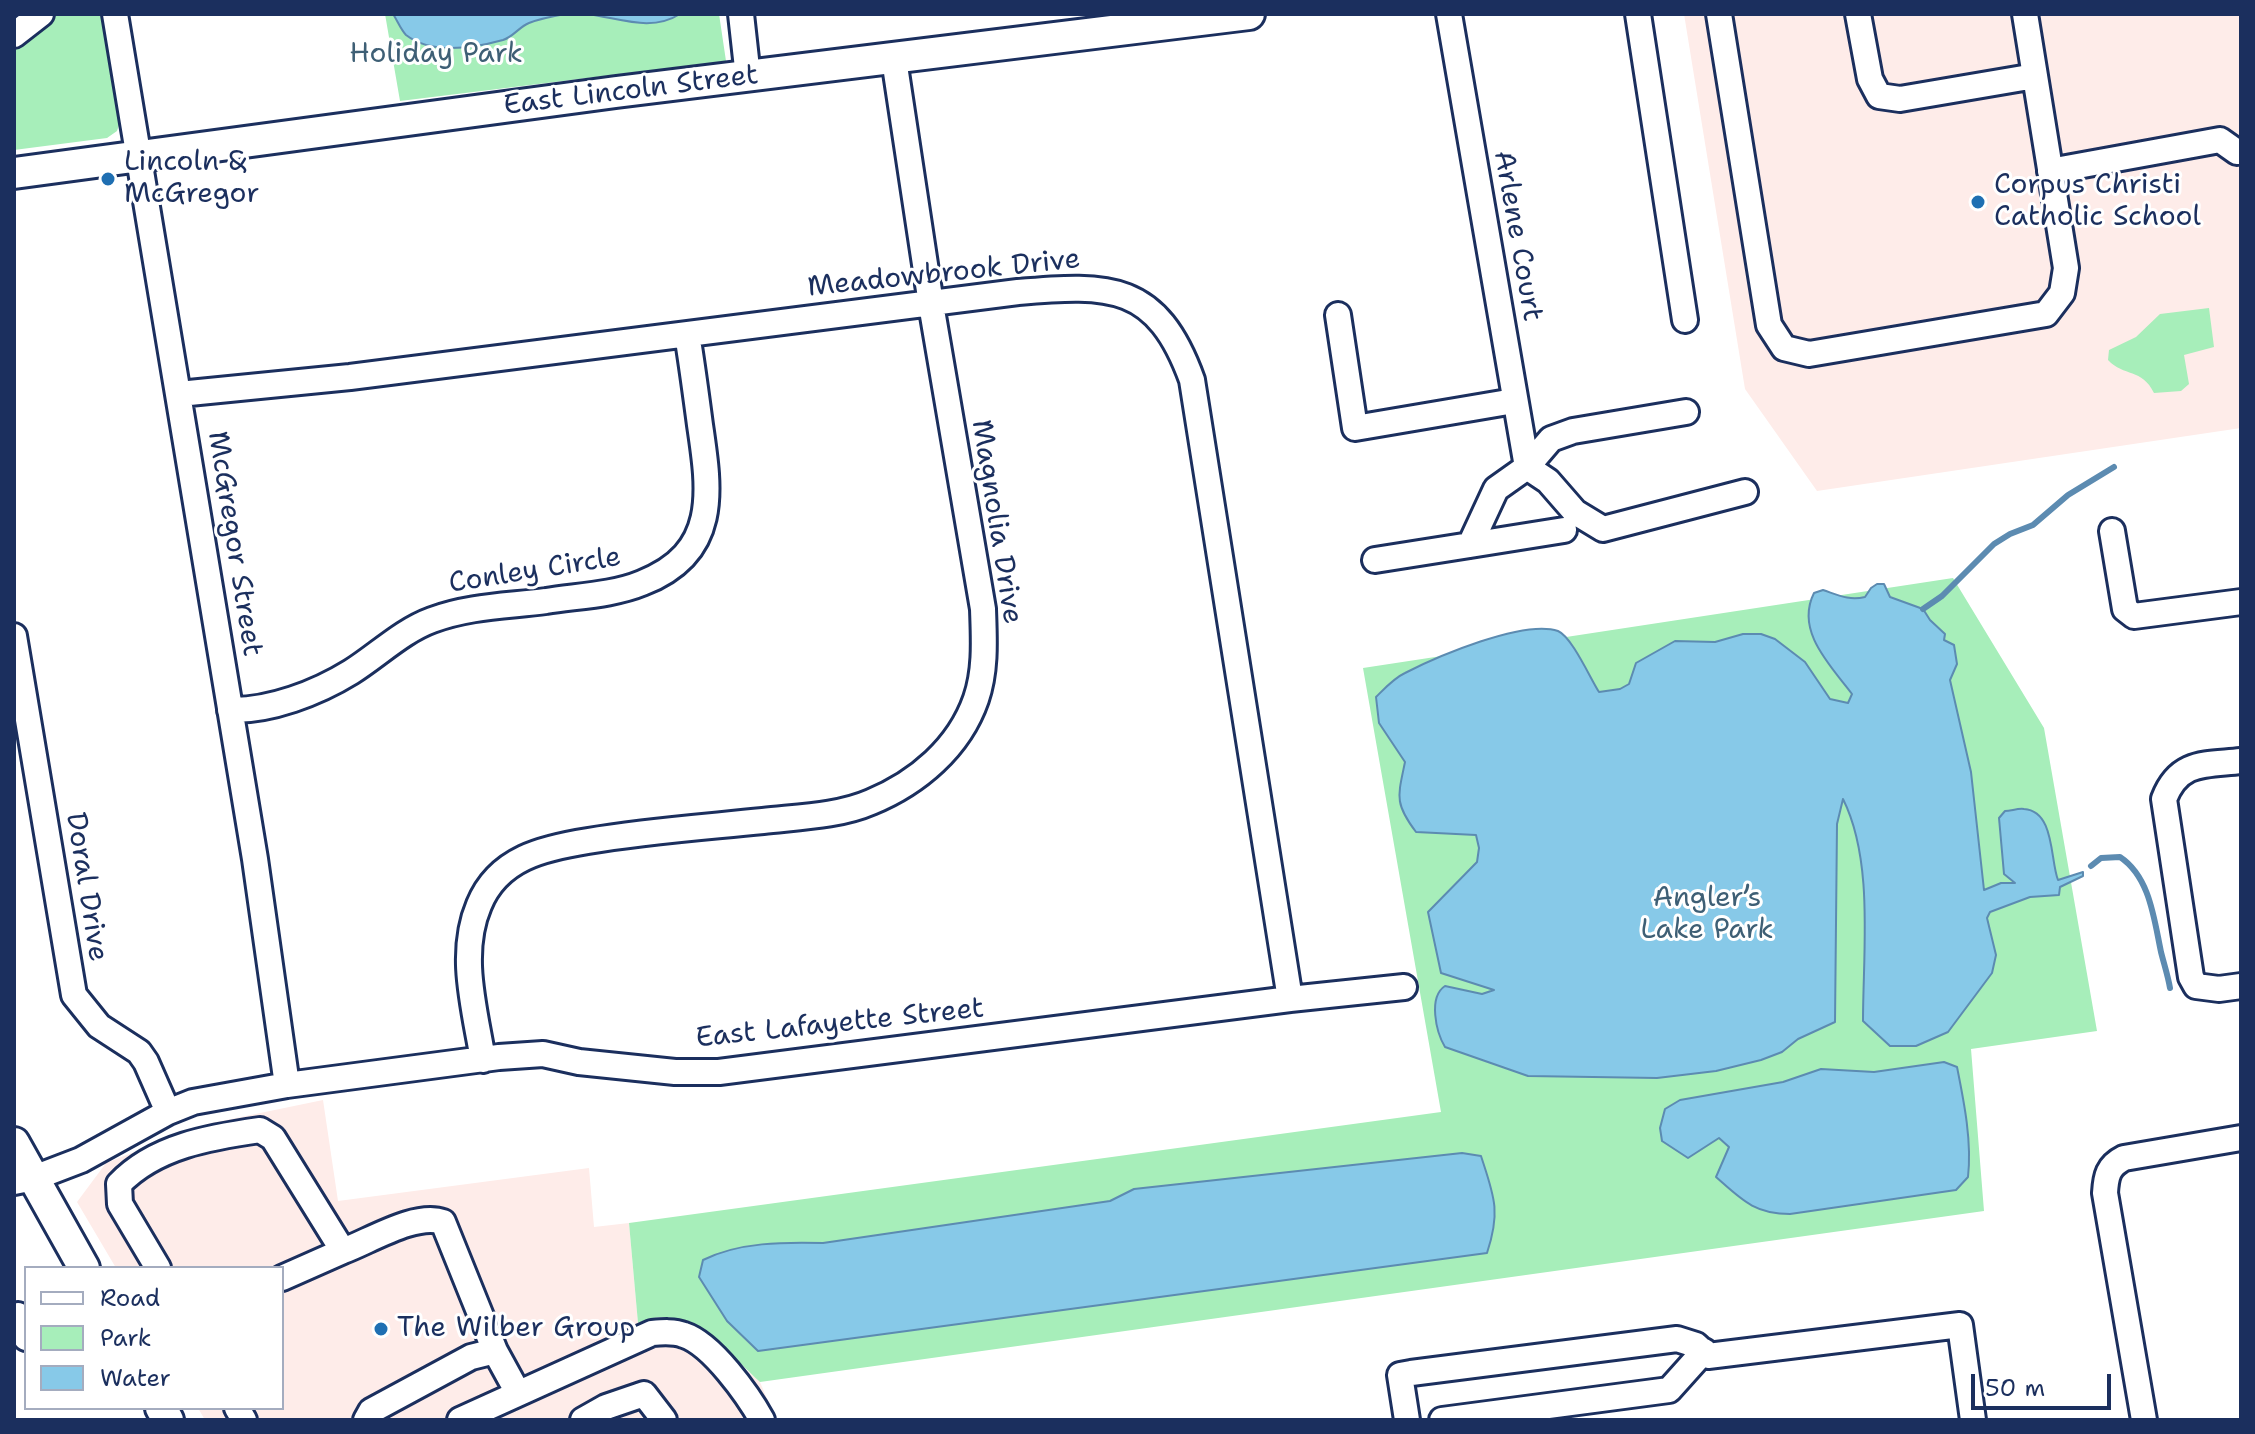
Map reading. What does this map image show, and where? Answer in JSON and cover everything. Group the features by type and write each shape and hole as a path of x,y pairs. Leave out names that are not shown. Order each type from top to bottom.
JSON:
{"main road":[{"name":"East Lincoln Street","path":"14,173 1249,14"},
{"path":"14,1143 24,1180 83,1266"}],"street":[{"path":"14,35 41,14"},
{"name":"McGregor Street","path":"115,14 255,859 287,1085"},
{"path":"741,14 748,77"},
{"name":"Arlene Court","path":"1449,14 1527,467"},
{"path":"1638,14 1685,320"},
{"path":"1719,14 1769,325 1784,348 1809,354 2046,314 2062,293 2066,268 2025,14"},
{"path":"1858,14 1870,79 1879,96 1900,99 2035,76"},
{"name":"Magnolia Drive","path":"483,1060 470,979 472,924 480,901 493,882 513,864 532,852 557,846 625,835 792,818 869,803 916,779 955,741 976,699 985,656 983,609 931,304 894,59"},
{"path":"2050,171 2220,140 2237,152 2241,151"},
{"name":"Meadowbrook Drive","path":"179,394 350,377 1074,287 1110,289 1137,301 1161,320 1175,340 1192,380 1290,999"},
{"path":"1338,315 1355,428 1514,401"},
{"name":"Conley Circle","path":"230,710 277,703 338,679 429,621 479,608 639,585 662,574 682,558 691,547 705,517 709,482 687,334"},
{"path":"1470,545 1496,489 1527,467 1551,439 1573,431 1686,412"},
{"path":"1527,467 1548,481 1575,512 1603,529 1745,492"},
{"path":"1375,560 1564,530"},
{"path":"2112,531 2125,609 2134,616 2241,602"},
{"name":"Doral Drive","path":"15,651 74,995 99,1026 139,1052 146,1062 172,1150"},
{"path":"2241,761 2189,768 2170,784 2164,799 2191,977 2196,986 2206,989 2241,986"},
{"name":"East Lafayette Street","path":"24,1180 81,1160 193,1102 287,1085 543,1054 579,1062 675,1072 719,1072 1404,987"},
{"path":"157,1266 120,1204 119,1184 132,1170 172,1150 212,1138 260,1130 273,1138 343,1251"},
{"path":"2144,1420 2105,1193 2107,1173 2110,1167 2124,1158 2241,1138"},
{"path":"284,1277 418,1220 443,1222 495,1351 518,1393"},
{"path":"14,1348 22,1322"},
{"path":"1407,1420 1400,1375 1411,1373 1677,1339 1696,1345 1708,1356 1960,1325 1973,1420"},
{"path":"460,1420 652,1333 667,1332 682,1334 707,1349 753,1404 762,1420"},
{"path":"366,1420 371,1411 471,1357 495,1351"},
{"path":"1442,1420 1669,1390 1704,1351"},
{"path":"583,1420 606,1407 644,1394 664,1420"}],"shaded area":[{"name":"Corpus Christi Catholic School","path":"1684,14 2241,14 2241,428 1817,491 1745,389"},
{"path":"323,1100 338,1201 589,1168 594,1227 629,1223 638,1323 648,1318 684,1319 698,1326 760,1382 776,1420 205,1420 199,1410 284,1410 284,1266 115,1266 77,1202 106,1163 207,1124"}],"green space":[{"path":"14,14 103,14 121,119 117,131 107,138 14,150"},
{"name":"Holiday Park","path":"385,14 719,14 726,61 400,101"},
{"path":"2209,308 2214,347 2184,355 2189,384 2181,391 2154,393 2144,380 2108,360 2109,350 2136,337 2160,314"},
{"name":"Angler’s Lake Park","path":"1953,578 2044,728 2097,1031 1971,1049 1984,1211 760,1382 720,1344 689,1324 673,1318 656,1318 638,1323 629,1223 1441,1112 1363,668"}],"water":[{"path":"393,14 565,14 529,23 503,40 453,48 416,41 404,33"},
{"path":"584,14 680,14 652,23 638,23"},
{"path":"1877,584 1884,584 1890,597 1923,609 1945,634 1944,640 1954,645 1957,664 1950,680 1971,772 1984,890 2001,883 2015,883 2004,874 1999,818 2005,811 2024,809 2041,818 2050,838 2058,880 2083,872 2083,876 2060,887 2059,895 2030,897 1990,912 1987,918 1996,955 1992,973 1948,1032 1916,1046 1890,1046 1863,1021 1863,878 1853,824 1843,799 1837,824 1835,1022 1798,1039 1782,1052 1761,1060 1716,1071 1657,1078 1528,1076 1445,1047 1435,1015 1440,991 1445,986 1482,994 1494,990 1441,973 1428,912 1477,862 1479,848 1476,835 1416,832 1409,822 1400,799 1405,762 1379,723 1376,697 1401,675 1437,658 1503,635 1543,629 1558,631 1569,641 1599,692 1620,689 1629,684 1636,663 1675,641 1715,642 1743,634 1761,634 1775,639 1805,662 1830,699 1848,703 1852,694 1825,659 1812,634 1809,607 1814,593 1823,590 1859,598 1865,597"},
{"path":"1944,1062 1957,1067 1968,1136 1968,1177 1956,1190 1790,1214 1778,1213 1749,1204 1716,1177 1729,1147 1719,1138 1688,1158 1662,1141 1660,1128 1665,1109 1680,1100 1783,1082 1821,1069 1874,1072"},
{"path":"1462,1153 1481,1156 1492,1193 1494,1226 1487,1253 758,1351 727,1321 699,1277 703,1260 747,1246 823,1243 1110,1201 1134,1189"}],"waterway":[{"path":"1923,609 1942,596 1994,544 2033,525 2068,495 2114,467"},
{"path":"2091,866 2101,858 2120,857 2138,876 2153,913 2170,988"}],"place":[{"name":"Lincoln & McGregor","path":"108,179"},
{"name":"Corpus Christi Catholic School","path":"1978,202"},
{"name":"The Wilber Group","path":"381,1329"}]}
